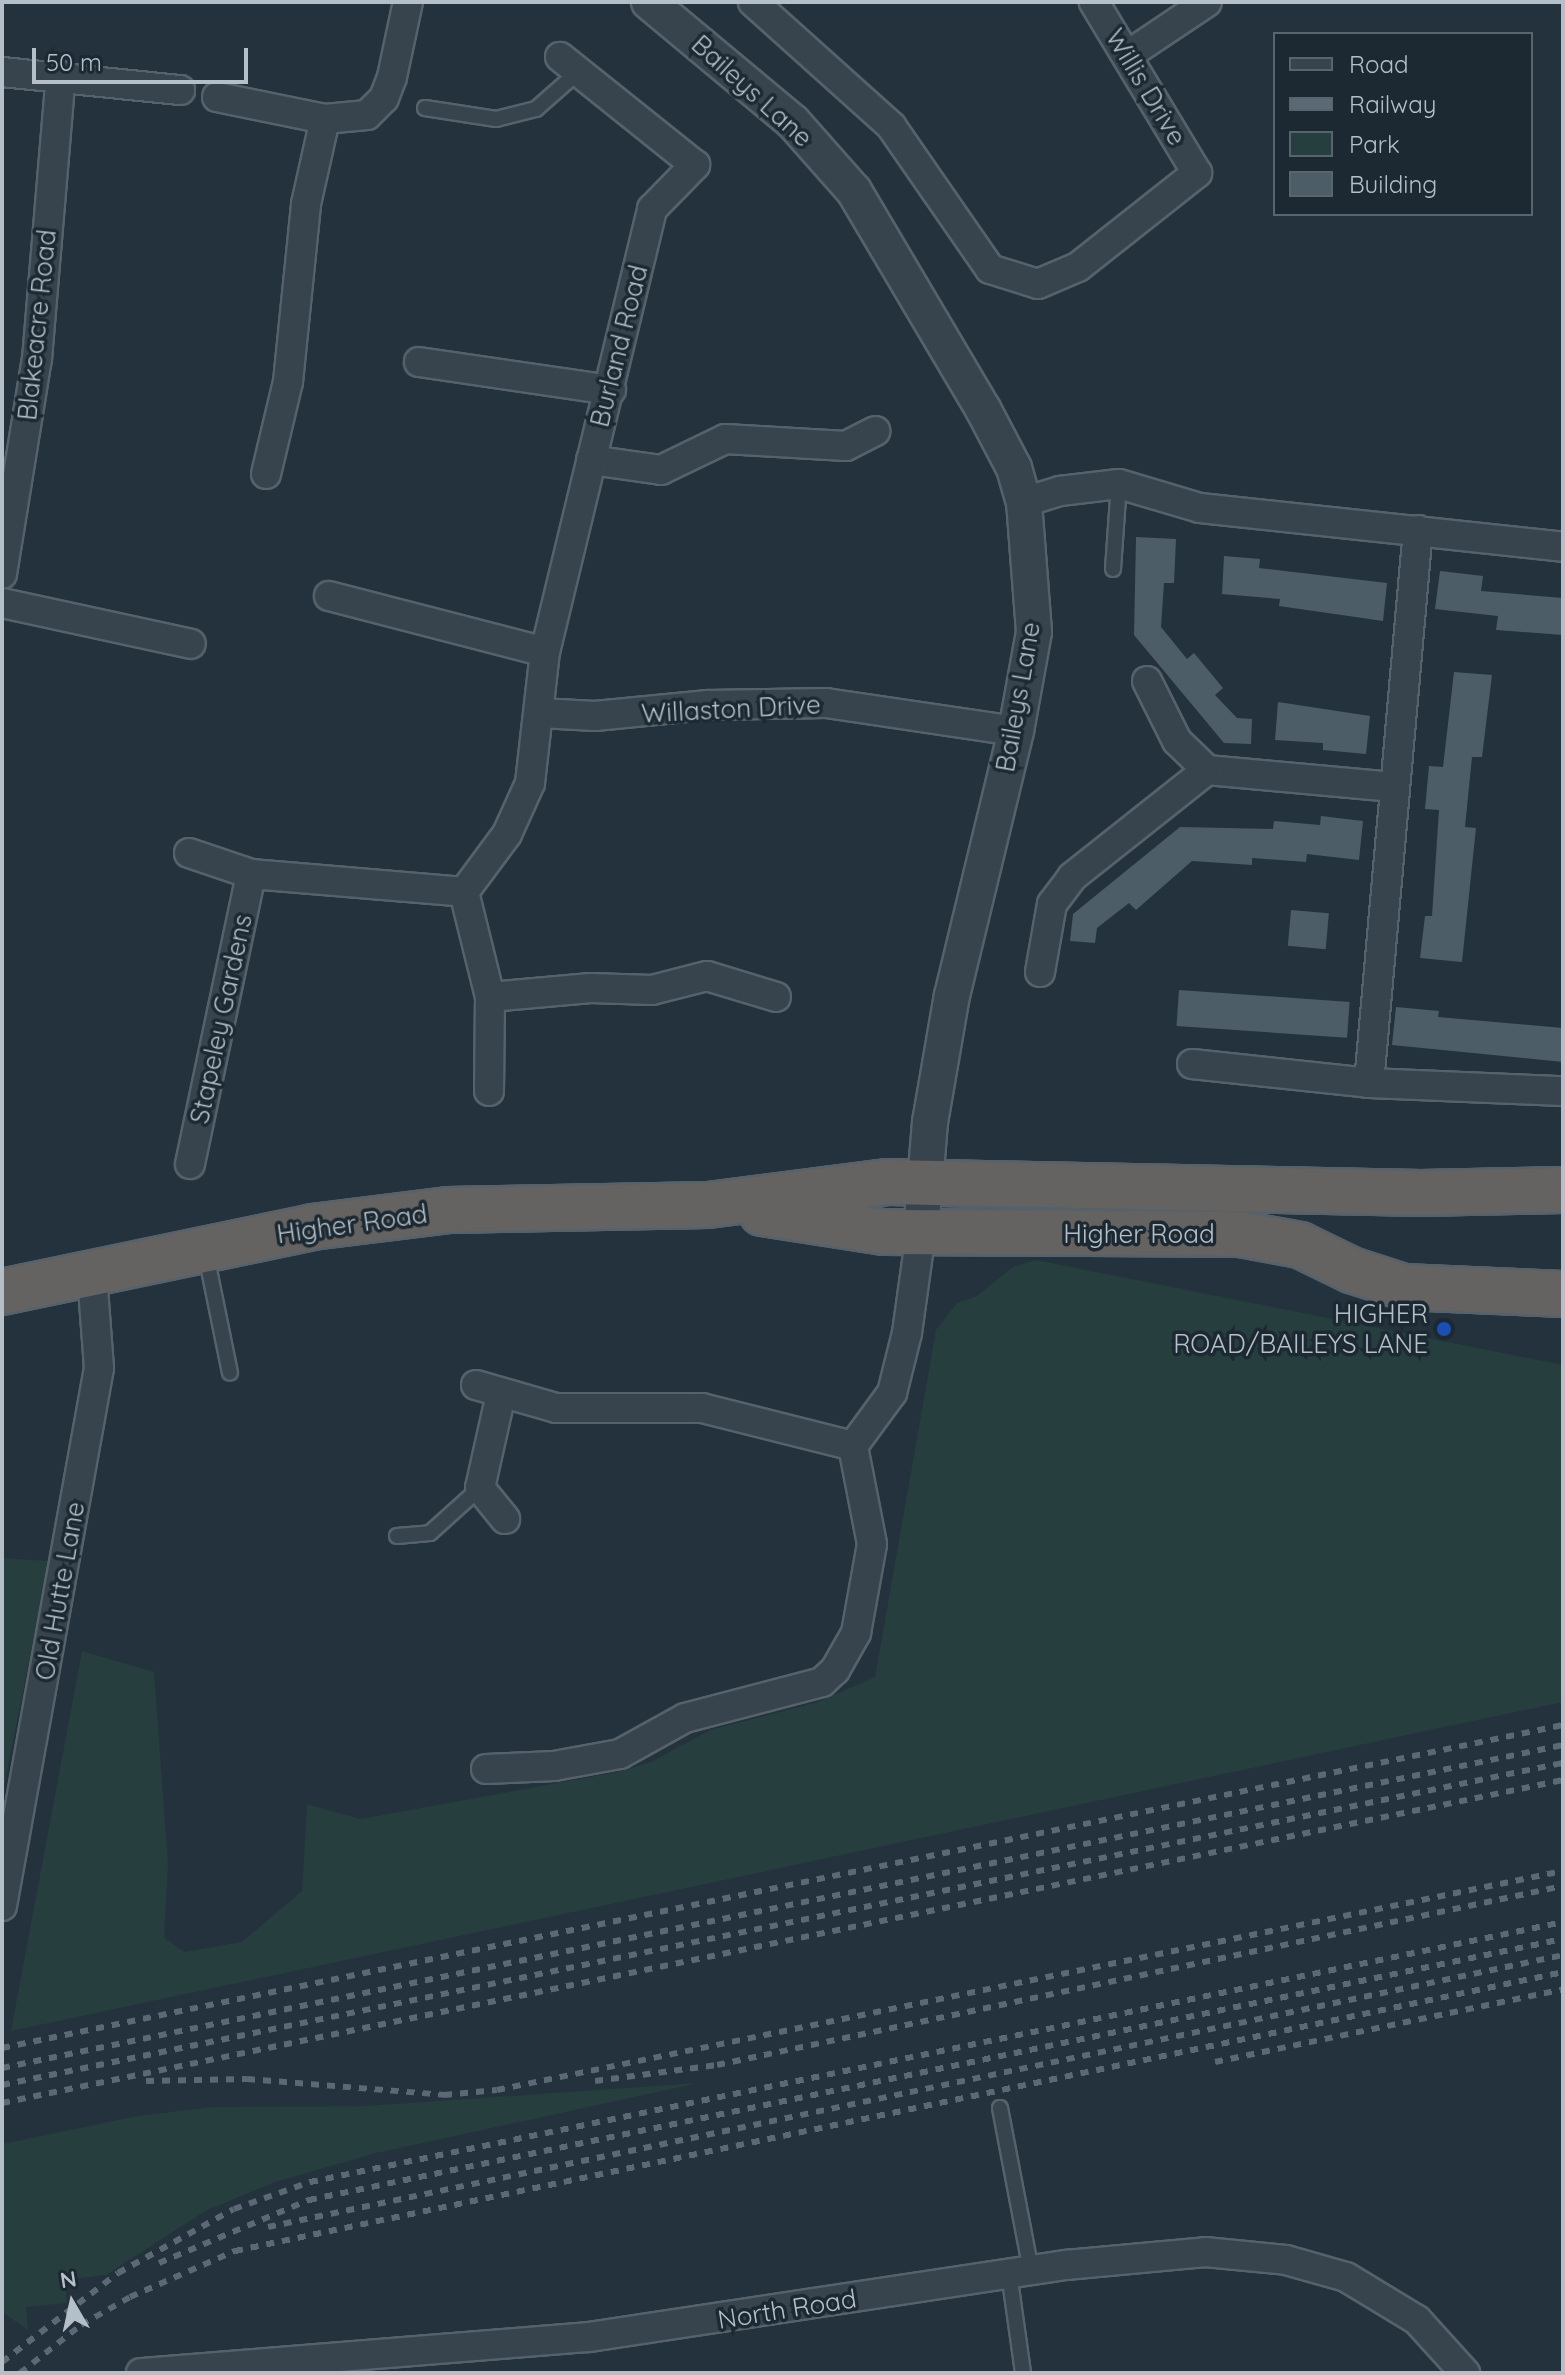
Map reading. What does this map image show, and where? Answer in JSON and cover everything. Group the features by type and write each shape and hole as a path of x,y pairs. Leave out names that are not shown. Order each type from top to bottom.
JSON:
{"highway":[{"name":"Higher Road","path":"2,1292 312,1227 422,1212 708,1205 887,1182 1421,1193 1563,1190"},
{"name":"Higher Road","path":"708,1205 883,1232 1240,1234 1300,1245 1351,1270 1404,1287 1563,1294"}],"street":[{"path":"217,97 325,119 367,115 384,98 408,2"},
{"name":"Baileys Lane","path":"649,2 793,122 854,191 983,409 1014,468 1024,502 1034,632 1016,731 952,995 921,1232"},
{"name":"Willis Drive","path":"753,2 891,126 990,269 1018,281 1038,284 1078,267 1197,173 1094,2"},
{"path":"1128,55 1207,2"},
{"name":"Burland Road","path":"464,892 507,834 530,783 545,652 611,390 652,209 695,165 569,64"},
{"path":"2,72 180,90"},
{"name":"Blakeacre Road","path":"2,574 37,359 61,76"},
{"path":"266,474 288,382 306,204 325,119"},
{"path":"419,362 611,390"},
{"path":"591,460 661,470 725,439 846,446 875,431"},
{"path":"1024,502 1060,491 1119,484 1200,508 1563,547"},
{"path":"1369,1083 1418,530"},
{"path":"329,596 545,652"},
{"path":"2,603 191,644"},
{"path":"1147,681 1177,741 1207,770 1393,787"},
{"name":"Willaston Drive","path":"540,713 595,716 708,705 826,703 1016,731"},
{"path":"1040,972 1052,904 1072,877 1207,770"},
{"path":"189,853 251,874 464,892 490,997 489,1091"},
{"name":"Stapeley Gardens","path":"190,1164 251,874"},
{"path":"490,997 652,990 707,976 776,997"},
{"path":"1192,1064 1369,1083 1563,1091"},
{"path":"486,1769 554,1766 620,1754 685,1718 822,1682 835,1670 856,1633 872,1544 853,1446 892,1393 907,1333 921,1232"},
{"name":"Old Hutte Lane","path":"2,1906 99,1368 92,1274"},
{"path":"505,1519 480,1488 489,1390 556,1408 702,1408 853,1446"},
{"name":"North Road","path":"141,2373 589,2337 1020,2272 1205,2252 1286,2260 1346,2277 1417,2320 1465,2373"}],"lane":[{"path":"425,108 496,119 536,109 569,64"},
{"path":"1113,569 1119,484"},
{"path":"206,1251 230,1373"},
{"path":"397,1536 430,1533 480,1488"},
{"path":"1000,2108 1020,2272 1023,2373"}],"green space":[{"path":"1036,1260 1563,1365 1563,1702 11,2031 82,1651 154,1672 168,1864 164,1938 185,1952 242,1942 302,1891 307,1804 360,1819 618,1772 651,1762 710,1730 818,1702 875,1677 936,1330 957,1303 977,1296 1013,1267"},
{"path":"2,1558 49,1561 2,1797"},
{"path":"699,2083 376,2153 275,2182 205,2211 106,2275 65,2280 67,2303 26,2307 28,2330 2,2312 2,2144 138,2116 212,2107 365,2106"}],"building":[{"path":"1136,537 1176,539 1174,583 1164,583 1161,627 1187,659 1194,653 1223,688 1215,695 1237,718 1252,719 1251,744 1224,743 1134,635"},
{"path":"1224,556 1260,559 1259,568 1387,583 1383,621 1279,606 1280,599 1222,594"},
{"path":"1440,571 1483,576 1481,591 1563,598 1563,635 1496,630 1498,616 1435,609"},
{"path":"1454,672 1492,675 1482,757 1472,757 1465,827 1476,828 1462,962 1420,958 1425,916 1432,916 1439,810 1425,809 1429,766 1443,767"},
{"path":"1278,702 1370,716 1366,754 1323,750 1323,743 1275,740"},
{"path":"1321,816 1363,821 1359,860 1307,854 1306,862 1252,858 1252,865 1192,861 1136,910 1129,903 1097,928 1095,943 1070,941 1073,914 1180,827 1273,829 1274,821 1320,825"},
{"path":"1291,910 1329,913 1326,949 1288,946"},
{"path":"1179,990 1350,1002 1347,1038 1176,1026"},
{"path":"1396,1007 1439,1011 1438,1017 1563,1028 1563,1062 1392,1045"}],"railway":[{"path":"2,2048 1563,1725"},
{"path":"2,2068 1563,1745"},
{"path":"2,2085 1563,1763"},
{"path":"2,2103 1563,1780"},
{"path":"146,2081 247,2079 444,2095 497,2090 1563,1871"},
{"path":"595,2081 717,2065 1563,1886"},
{"path":"2,2362 118,2273 234,2209 310,2182 1563,1922"},
{"path":"159,2263 309,2200 1563,1939"},
{"path":"268,2227 1563,1955"},
{"path":"20,2373 81,2325 130,2297 235,2251 1563,1972"},
{"path":"1215,2062 1563,1989"}],"place":[{"name":"HIGHER ROAD/BAILEYS LANE","path":"1444,1329"}]}
